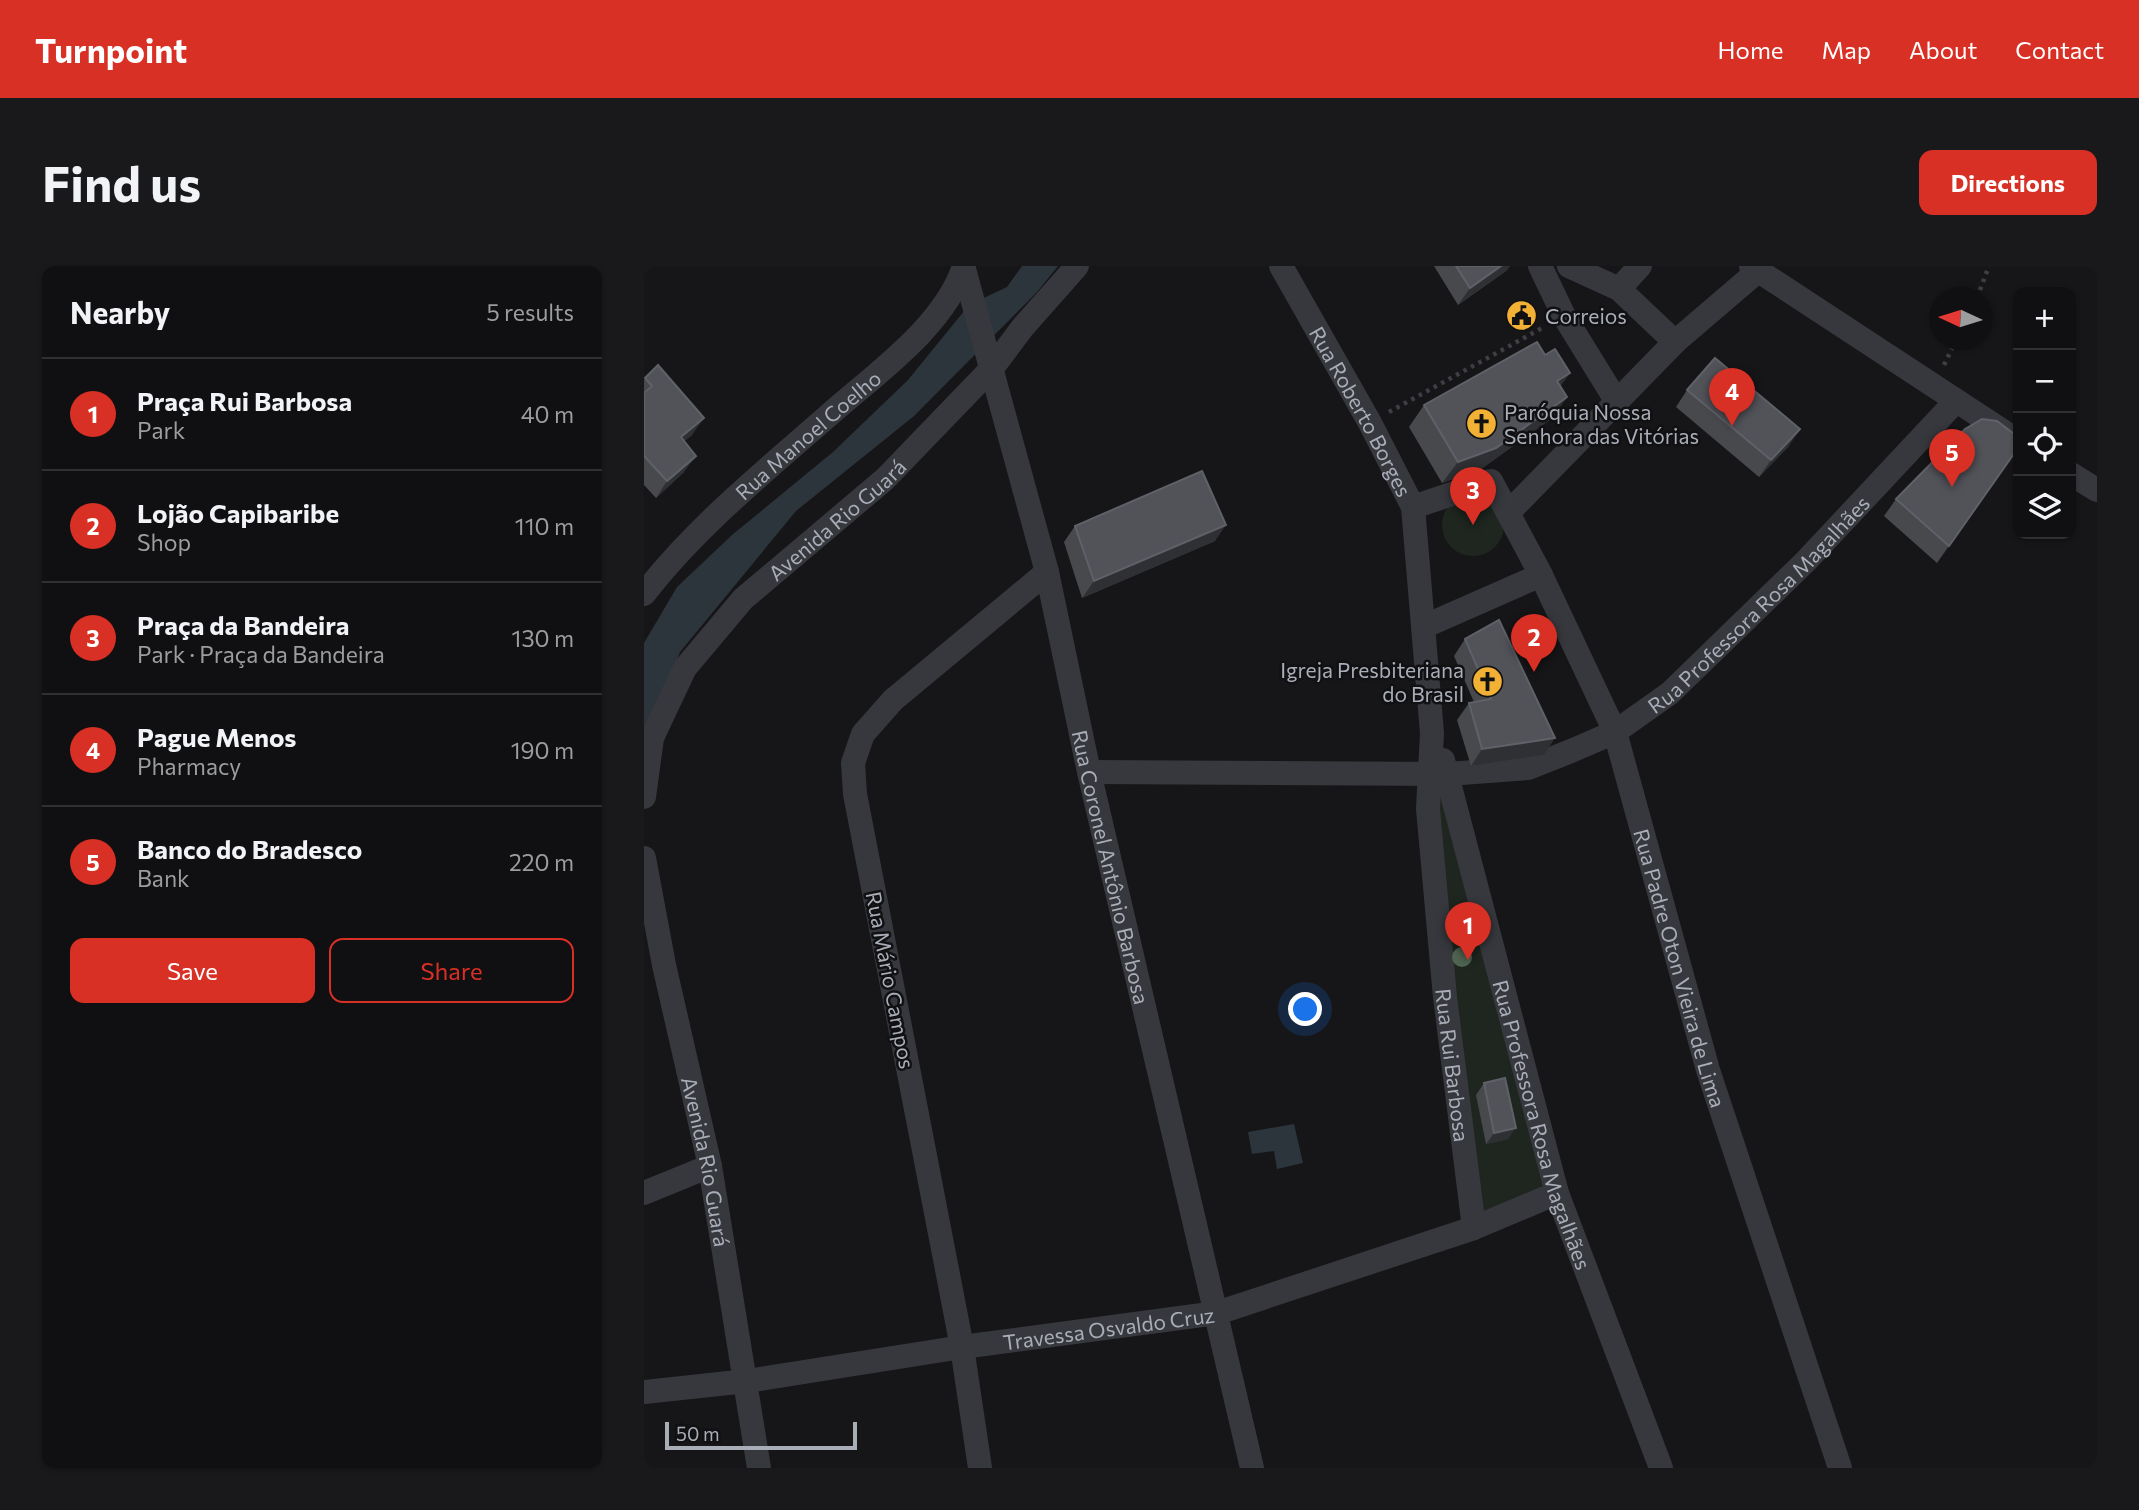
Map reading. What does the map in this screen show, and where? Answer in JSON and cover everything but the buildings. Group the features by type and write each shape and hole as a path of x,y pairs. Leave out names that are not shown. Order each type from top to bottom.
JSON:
{"street":[{"name":"Avenida Rio Guará","path":"644,797 652,738 685,668 743,600 885,479 990,356 1023,327 1077,266"},
{"name":"Rua Roberto Borges","path":"1282,266 1370,423 1413,507 1432,733"},
{"path":"1540,266 1564,316 1617,402"},
{"path":"1569,266 1619,289 1675,342"},
{"path":"1619,289 1640,266"},
{"path":"1510,511 1675,342 1755,268 2013,438"},
{"name":"Rua Coronel Antônio Barbosa","path":"966,274 1047,572 1089,772 1252,1468"},
{"name":"Rua Manoel Coelho","path":"644,594 699,531 905,349 966,274"},
{"name":"Rua Professora Rosa Magalhães","path":"1089,772 1439,774 1528,768 1615,732 1670,693 1806,561 1955,402"},
{"path":"2074,476 2097,490"},
{"name":"Rua Padre Oton Vieira de Lima","path":"1413,507 1491,481 1510,511 1615,732 1708,1070 1840,1468"},
{"name":"Rua Mário Campos","path":"980,1468 962,1347 858,808 853,764 863,734 893,700 1047,572"},
{"path":"1423,627 1541,575"},
{"name":"Rua Professora Rosa Magalhães","path":"1432,733 1439,774 1470,870 1557,1193 1661,1468"},
{"name":"Rua Rui Barbosa","path":"1439,774 1428,809 1445,998 1474,1228"},
{"name":"Avenida Rio Guará","path":"644,858 664,965 710,1166 760,1468"},
{"path":"644,1193 710,1166"},
{"name":"Travessa Osvaldo Cruz","path":"644,1392 747,1381 962,1347 1217,1313 1474,1228 1557,1193"}],"path":[{"path":"1981,287 1989,266"},
{"path":"1370,423 1564,316"}],"shaded area":[{"path":"1022,266 1058,266 1037,292 914,416 796,511 680,652 644,744 644,643 677,587 732,535 833,452 908,380 969,305 1007,287"},
{"path":"1473,494 1485,496 1495,503 1502,513 1502,537 1495,547 1485,554 1473,556 1461,554 1451,547 1444,537 1442,525 1444,513 1451,503 1461,496"},
{"path":"1429,774 1456,812 1557,1193 1474,1228"},
{"path":"1294,1124 1303,1163 1277,1169 1274,1151 1252,1154 1248,1132"}],"place":[{"name":"Correios","path":"1522,315"},
{"name":"Paróquia Nossa Senhora das Vitórias","path":"1481,423"},
{"name":"Pague Menos","path":"1732,426"},
{"name":"Banco do Bradesco","path":"1952,487"},
{"name":"Praça da Bandeira","path":"1473,525"},
{"name":"Lojão Capibaribe","path":"1534,672"},
{"name":"Igreja Presbiteriana do Brasil","path":"1487,681"},
{"name":"Praça Rui Barbosa","path":"1468,960"}]}
